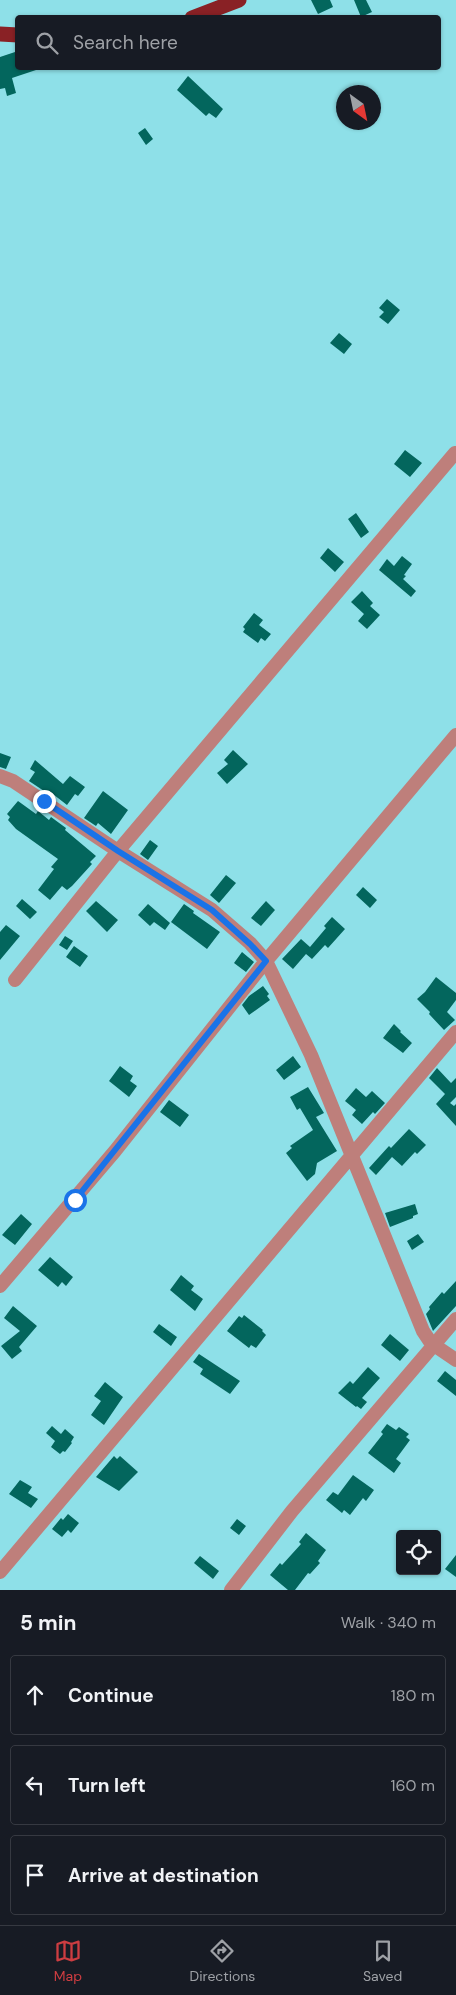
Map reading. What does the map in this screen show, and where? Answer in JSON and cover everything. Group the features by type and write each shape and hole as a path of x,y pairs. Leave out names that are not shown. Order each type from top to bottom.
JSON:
{"highway":[{"path":"200,15 239,0"},
{"path":"0,34 15,35"}],"street":[{"path":"15,980 118,851 455,453"},
{"path":"0,1286 115,1151 266,961 456,735"},
{"path":"0,776 21,786 218,915 266,961 311,1055 423,1332 434,1346 456,1360"},
{"path":"0,1572 456,1032"},
{"path":"230,1590 292,1511 456,1318"}],"building":[{"path":"311,0 330,0 333,7 318,14"},
{"path":"354,0 366,0 372,12 360,15"},
{"path":"15,52 15,70 36,70 12,78 16,93 7,96 5,88 0,89 0,57"},
{"path":"188,76 223,109 216,118 209,113 206,116 177,90"},
{"path":"145,128 153,139 146,145 138,133"},
{"path":"387,299 400,310 388,324 379,317 384,312 379,308"},
{"path":"339,333 352,344 344,354 330,343"},
{"path":"405,450 422,463 410,477 394,464"},
{"path":"356,513 369,532 361,538 348,519"},
{"path":"328,548 344,562 335,572 320,558"},
{"path":"402,556 412,564 403,579 416,591 411,597 379,570 387,559 394,566"},
{"path":"362,591 373,603 370,606 380,615 367,629 358,621 364,614 351,602"},
{"path":"254,613 263,620 259,625 271,634 265,641 261,638 258,643 243,632 245,629 243,627"},
{"path":"233,750 248,764 227,784 217,773 228,764 224,760"},
{"path":"0,753 11,757 6,769 0,767"},
{"path":"35,760 63,784 70,776 85,787 78,796 75,794 67,805 49,791 47,793 29,781 35,772 30,769"},
{"path":"103,791 128,810 111,834 98,823 96,826 84,818"},
{"path":"18,801 36,814 38,811 49,820 51,817 66,828 65,830 96,856 90,862 92,864 72,886 67,890 62,886 50,900 38,890 54,869 51,867 58,859 16,829 8,820 10,817 7,814"},
{"path":"150,840 158,846 148,860 140,854"},
{"path":"226,875 236,883 219,903 210,895"},
{"path":"363,887 377,900 370,908 356,895"},
{"path":"22,899 37,912 30,919 16,906"},
{"path":"96,901 118,920 107,932 86,911"},
{"path":"266,901 275,910 261,926 251,918"},
{"path":"148,904 170,923 165,930 154,922 150,926 138,915"},
{"path":"184,904 194,911 193,913 220,932 207,949 171,922"},
{"path":"332,917 345,929 328,948 325,945 312,959 306,954 293,969 282,959 301,939 310,947 326,928 324,926"},
{"path":"6,925 20,936 0,960 0,932"},
{"path":"65,936 73,941 67,950 59,945"},
{"path":"74,946 88,956 80,967 66,957"},
{"path":"242,952 254,962 246,972 234,963"},
{"path":"436,977 456,993 456,1000 447,1012 455,1020 444,1030 417,999"},
{"path":"263,986 269,994 267,996 270,1000 249,1015 242,1005 249,996"},
{"path":"394,1024 412,1043 403,1053 383,1038"},
{"path":"293,1056 301,1067 284,1080 276,1070"},
{"path":"120,1066 133,1076 130,1081 137,1086 129,1097 109,1081"},
{"path":"437,1068 451,1083 456,1078 456,1097 450,1103 454,1106 456,1104 456,1126 436,1104 445,1094 429,1078"},
{"path":"308,1087 324,1113 316,1117 337,1151 317,1163 315,1174 307,1181 286,1153 292,1148 290,1146 313,1130 300,1108 297,1110 290,1097"},
{"path":"356,1088 366,1097 372,1091 385,1103 362,1124 352,1115 356,1110 345,1101"},
{"path":"169,1100 189,1115 180,1127 160,1112"},
{"path":"409,1129 426,1145 417,1154 415,1152 402,1166 392,1157 376,1175 369,1168 389,1146 391,1148"},
{"path":"415,1204 418,1214 413,1216 413,1218 390,1227 385,1213"},
{"path":"21,1214 32,1224 15,1245 2,1235"},
{"path":"418,1234 424,1242 412,1250 407,1241"},
{"path":"50,1257 73,1277 66,1286 62,1282 58,1287 38,1270"},
{"path":"181,1275 194,1286 191,1290 203,1299 195,1311 170,1290"},
{"path":"456,1281 456,1306 433,1331 426,1314 430,1309 429,1307 442,1292 444,1294"},
{"path":"13,1306 37,1326 19,1347 22,1351 12,1359 1,1346 20,1331 4,1318"},
{"path":"244,1315 263,1330 266,1335 256,1348 251,1345 249,1348 227,1331 239,1316 242,1318"},
{"path":"159,1324 177,1337 171,1346 153,1332"},
{"path":"390,1334 409,1350 400,1361 381,1345"},
{"path":"199,1354 240,1381 230,1394 200,1374 203,1369 193,1362"},
{"path":"368,1367 380,1378 362,1398 367,1402 361,1409 338,1393 350,1381 353,1384"},
{"path":"445,1371 456,1380 456,1396 437,1381"},
{"path":"105,1382 123,1397 104,1425 91,1415 101,1401 94,1396"},
{"path":"387,1424 396,1430 399,1427 409,1434 406,1437 410,1440 396,1459 401,1463 394,1473 368,1453 383,1434 381,1432"},
{"path":"52,1426 61,1434 65,1429 74,1437 65,1452 63,1451 60,1454 51,1447 55,1441 46,1433"},
{"path":"114,1456 117,1459 120,1456 138,1472 119,1491 96,1477"},
{"path":"353,1475 374,1490 366,1501 363,1498 350,1515 344,1510 342,1513 326,1500 333,1492 338,1495"},
{"path":"20,1480 32,1487 28,1493 38,1499 31,1508 9,1494"},
{"path":"68,1514 79,1523 71,1533 68,1530 62,1537 52,1529 61,1518 63,1520"},
{"path":"237,1519 246,1526 239,1535 230,1528"},
{"path":"306,1533 326,1550 318,1561 320,1563 310,1574 308,1573 295,1590 288,1590 270,1575 301,1544 299,1542"},
{"path":"456,1555 456,1577 445,1569"},
{"path":"200,1556 219,1571 213,1579 194,1563"}],"route":[{"path":"44,801 118,851 212,910 266,961 75,1200"}]}
